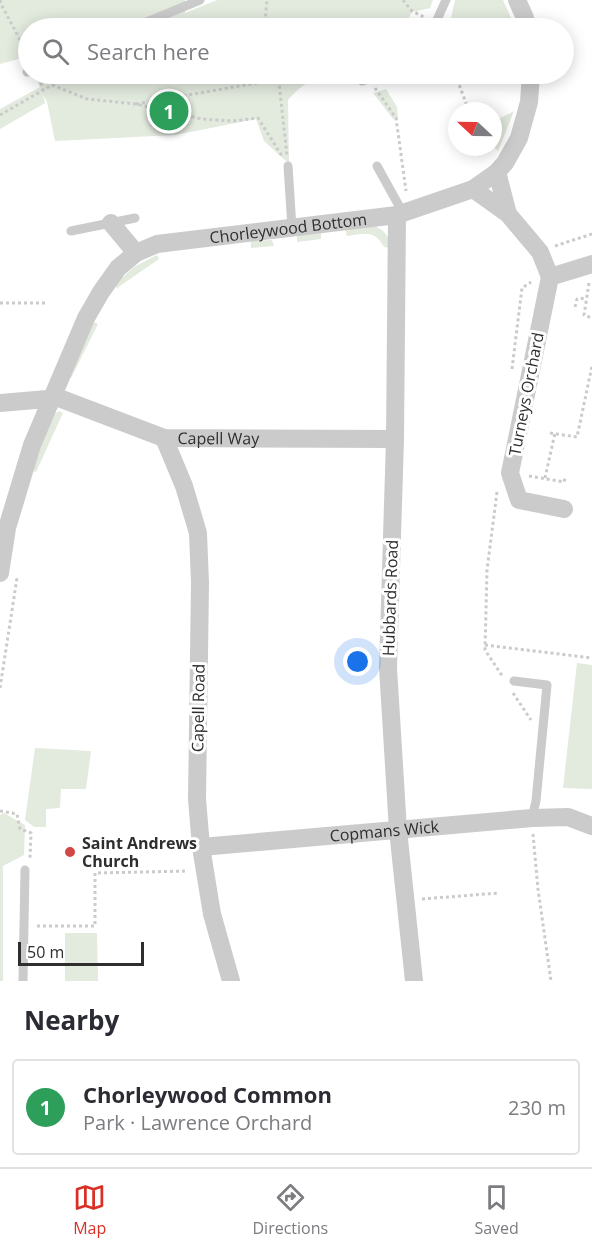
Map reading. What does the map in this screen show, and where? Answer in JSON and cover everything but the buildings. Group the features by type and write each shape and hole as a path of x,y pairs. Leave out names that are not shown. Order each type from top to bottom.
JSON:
{"street":[{"path":"517,0 525,18"},
{"name":"Chorleywood Bottom","path":"9,574 7,528 32,445 86,318 118,268 136,253 157,244 403,213 473,189 497,172 505,163 519,138 529,102 530,84"},
{"path":"497,172 508,214"},
{"path":"473,189 508,214 540,252 549,274 587,266"},
{"name":"Hubbards Road","path":"403,213 388,668 398,830 414,981"},
{"path":"111,223 136,253"},
{"name":"Turneys Orchard","path":"549,274 540,434 510,473 519,500 564,509"},
{"path":"0,403 51,398"},
{"name":"Capell Way","path":"51,398 65,400 164,438 395,439"},
{"name":"Capell Road","path":"164,438 184,486 198,533 200,583 197,799 201,847 212,914 231,981"},
{"name":"Copmans Wick","path":"201,847 532,818 568,817 592,826"}],"lane":[{"path":"156,18 200,0"},
{"path":"438,18 446,0"},
{"path":"288,166 292,228"},
{"path":"377,166 403,213"},
{"path":"71,231 135,218"},
{"path":"512,685 548,685 536,801 532,818"},
{"path":"23,981 26,870"}],"path":[{"path":"0,0 18,36"},
{"path":"265,18 267,0"},
{"path":"403,0 412,12 421,18"},
{"path":"39,84 43,90"},
{"path":"136,104 251,84"},
{"path":"280,84 288,166"},
{"path":"368,84 376,89 396,118 403,213"},
{"path":"459,84 466,102"},
{"path":"0,115 52,85 87,99 136,104 202,119 233,121 258,118 288,166"},
{"path":"540,252 592,234"},
{"path":"587,266 589,283 584,315 592,318"},
{"path":"512,370 522,288 549,274"},
{"path":"575,307 577,299 586,298"},
{"path":"0,303 45,303"},
{"path":"545,478 540,434 577,437 592,366"},
{"path":"510,473 564,482 565,478"},
{"path":"497,488 487,570 485,650 504,679"},
{"path":"0,688 9,574"},
{"path":"485,645 592,658"},
{"path":"512,685 536,728"},
{"path":"0,811 17,814 20,829 31,833 30,860"},
{"path":"532,818 538,889 551,981"},
{"path":"24,926 95,926 95,873 205,870"},
{"path":"406,901 499,893"}],"shaded area":[{"path":"0,0 185,0 185,13 217,0 433,0 430,8 412,12 409,18 18,18 18,59 0,64"},
{"path":"455,0 503,0 511,18 451,18"},
{"path":"39,84 306,84 288,100 289,164 264,141 256,119 175,135 55,141 47,102 43,95 45,103 0,129 0,109 40,87"},
{"path":"386,89 397,107 398,118 393,119 373,93"},
{"path":"514,111 502,141 502,117"},
{"path":"374,226 386,234 390,248 384,247 373,235 347,236 345,229"},
{"path":"321,233 321,239 297,242 297,235"},
{"path":"272,240 274,246 251,248 251,241"},
{"path":"157,255 159,259 117,288 114,285 134,267"},
{"path":"92,321 98,324 71,378 69,377"},
{"path":"59,411 63,413 36,472 30,470 51,417"},
{"path":"577,663 592,665 592,789 563,788"},
{"path":"35,748 91,751 86,789 61,789 60,808 46,809 46,827 34,827 25,820"},
{"path":"4,813 25,825 24,855 3,866 3,981 0,981 0,815"},
{"path":"65,933 97,933 98,981 65,981"}],"place":[{"name":"Chorleywood Common","path":"169,111"},
{"name":"Saint Andrews Church","path":"70,852"}]}
